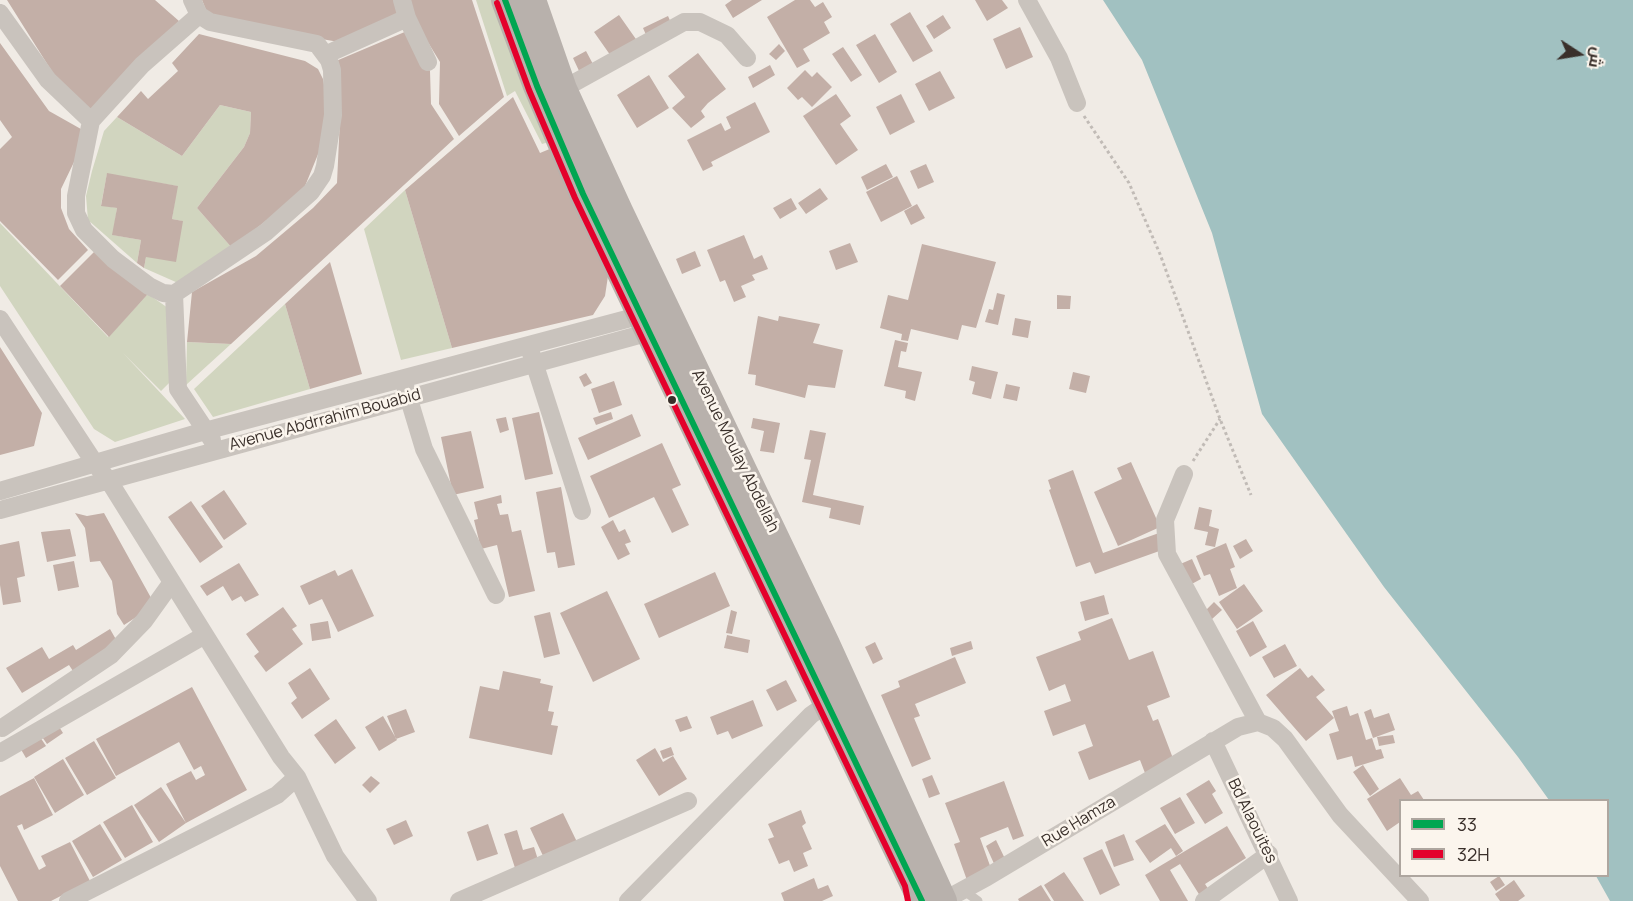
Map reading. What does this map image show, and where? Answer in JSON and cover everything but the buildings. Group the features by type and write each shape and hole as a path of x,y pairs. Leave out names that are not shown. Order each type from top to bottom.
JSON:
{"main road":[{"name":"Avenue Moulay Abdellah","path":"505,0 561,145 918,895"},
{"name":"Avenue Moulay Abdellah","path":"532,0 563,89 826,644 954,899"}],"street":[{"path":"1027,0 1059,58 1077,103"},
{"path":"195,8 210,22 306,40 317,44 325,55 332,69 334,106 325,166 317,185 266,232 174,294 157,291 113,259 78,221 76,196 91,121 195,8"},
{"path":"325,55 405,9 428,62"},
{"path":"0,13 48,80 91,121"},
{"path":"563,89 684,22 700,22 727,35 747,58"},
{"path":"174,294 178,389 219,449"},
{"path":"0,319 96,465 109,481 281,758 297,777 334,855 368,901"},
{"name":"Avenue Abdrrahim Bouabid","path":"0,491 96,465 205,431 528,346 646,323"},
{"name":"Avenue Abdrrahim Bouabid","path":"0,510 536,364 646,323"},
{"path":"528,346 536,364 582,511"},
{"path":"402,379 424,449 496,595"},
{"path":"1184,474 1166,520 1167,554 1258,722 1273,728 1285,740 1340,815 1420,901"},
{"path":"2,728 111,655 144,621 172,582"},
{"path":"0,753 205,635"},
{"path":"628,901 811,715 828,703"},
{"name":"Rue Hamza","path":"954,899 1213,741 1238,727 1258,722"},
{"name":"Bd Alaouites","path":"1213,741 1269,854 1289,901"},
{"path":"68,901 277,795 297,777"},
{"path":"459,901 688,801"},
{"path":"1204,901 1269,854"}],"path":[{"path":"1077,103 1129,183 1160,254 1220,419 1251,495"},
{"path":"1184,474 1220,419"}],"green space":[{"path":"476,0 498,0 549,142 542,144 515,91 507,96"},
{"path":"220,105 251,112 250,133 244,147 197,208 232,248 178,283 144,268 146,257 182,221 172,219 177,186 107,174 101,205 117,208 113,235 141,240 137,263 88,220 86,196 104,131 117,117 182,156"},
{"path":"405,190 452,348 401,360 364,229"},
{"path":"0,223 108,337 148,294 168,308 172,380 161,391 123,353 185,419 115,442 94,429 0,286"},
{"path":"285,304 310,389 213,417 194,389"},
{"path":"187,342 231,344 186,385"}],"water":[{"path":"1103,0 1633,0 1633,901 1610,901 1597,877 1609,877 1609,799 1548,799 1384,587 1262,414 1212,233 1142,60"}],"transit line":[{"name":"33","path":"505,0 537,86 583,194 922,901"},
{"name":"32H","path":"497,3 529,90 575,198 905,886 908,901"}]}
